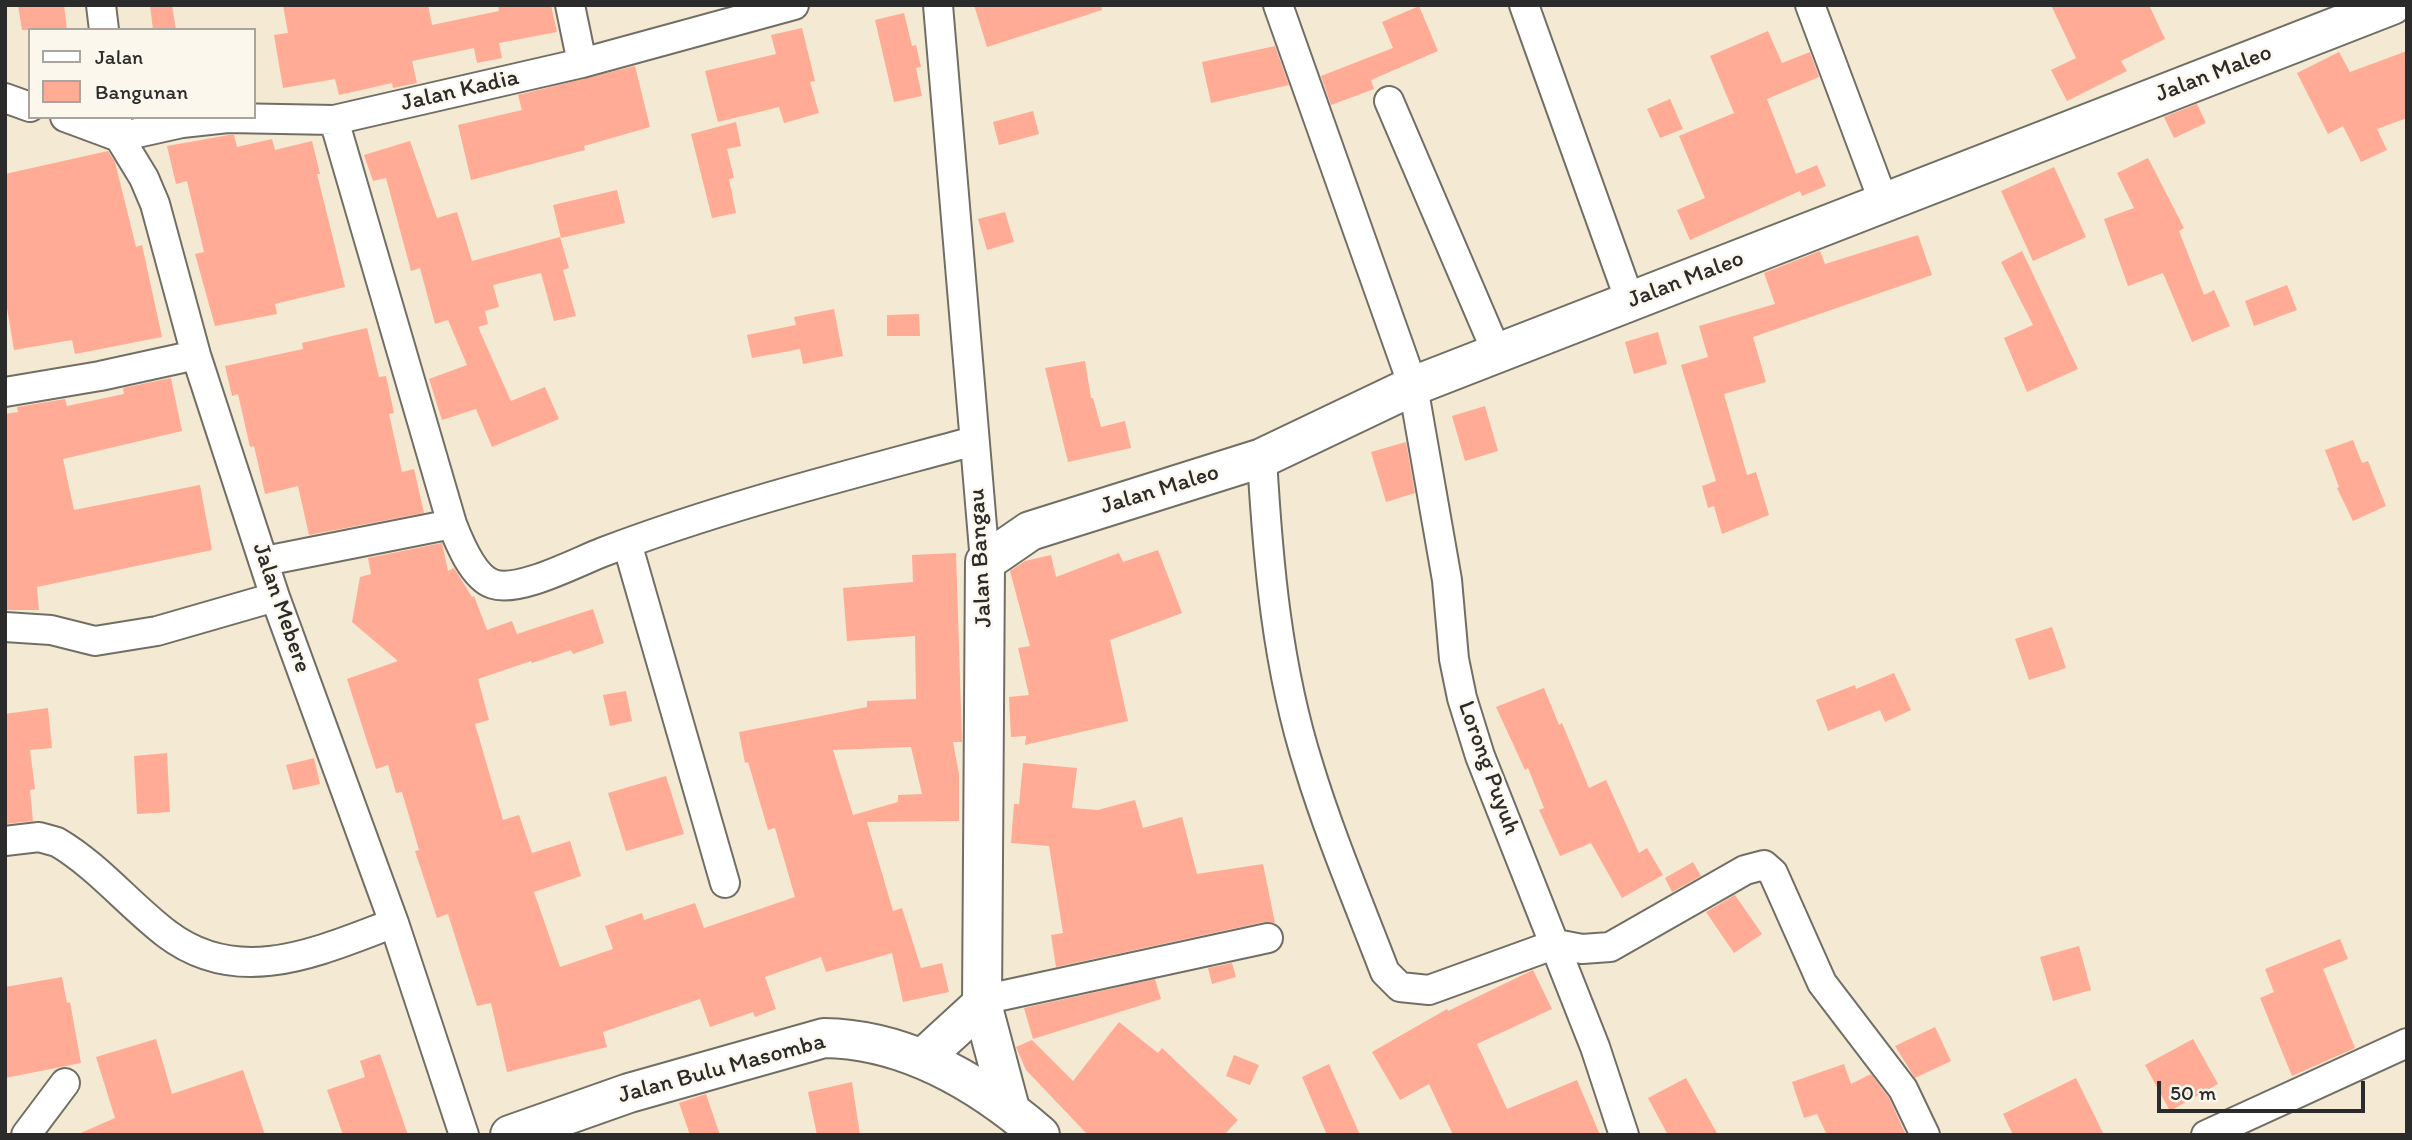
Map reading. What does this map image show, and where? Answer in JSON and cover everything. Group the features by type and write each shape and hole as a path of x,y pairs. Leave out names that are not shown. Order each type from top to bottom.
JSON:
{"street":[{"path":"101,5 104,28"},
{"path":"570,5 582,63"},
{"name":"Jalan Kadia","path":"256,119 334,120 582,63 794,5"},
{"name":"Jalan Bangau","path":"937,5 985,562 982,1002 1010,1109"},
{"name":"Lorong Puyuh","path":"1279,5 1413,386 1447,580 1454,659 1462,698 1480,756 1556,944 1624,1135"},
{"path":"1524,5 1630,301"},
{"path":"1810,5 1884,203"},
{"name":"Jalan Maleo","path":"985,562 1030,531 1262,458 1413,386 2392,5"},
{"path":"5,98 28,106"},
{"path":"1390,101 1497,354"},
{"path":"76,119 118,127"},
{"name":"Jalan Kadia","path":"118,127 219,119"},
{"path":"334,120 452,524 460,544 481,575 491,584 517,585 627,543 756,500 974,441"},
{"name":"Jalan Mebere","path":"118,127 155,204 196,355 275,597 394,923 464,1135"},
{"path":"5,391 100,376 196,355"},
{"path":"1262,458 1266,535 1290,694 1308,767 1385,972 1400,987 1429,990 1556,944 1582,949 1610,947 1745,870 1763,865 1773,873 1822,983 1903,1089 1925,1135"},
{"path":"265,561 452,524"},
{"path":"627,543 725,883"},
{"path":"5,627 51,630 95,641 157,631 275,597"},
{"path":"5,841 39,837 57,842 168,935 199,952 225,960 255,964 304,956 394,923"},
{"path":"922,1059 982,1002 1268,939"},
{"name":"Jalan Bulu Masomba","path":"510,1135 629,1093 824,1038 853,1039 922,1059 1010,1109 1040,1135"},
{"path":"2206,1135 2407,1043"},
{"path":"26,1135 65,1083"}],"building":[{"path":"18,5 64,5 67,28 22,30"},
{"path":"150,5 172,5 176,28 153,28"},
{"path":"283,5 428,5 432,25 499,11 498,5 551,5 557,32 499,43 502,58 477,63 474,48 412,61 417,83 393,88 392,83 339,95 335,79 283,88 274,35 288,33"},
{"path":"974,5 1101,5 1102,10 987,47"},
{"path":"2051,5 2149,5 2165,39 2121,61 2127,71 2067,101 2051,70 2076,58"},
{"path":"1419,6 1438,51 1371,80 1374,89 1331,105 1321,76 1393,48 1382,22"},
{"path":"904,13 912,46 916,45 921,67 916,68 922,96 894,102 875,20"},
{"path":"802,28 815,81 810,82 819,113 784,123 779,107 718,122 705,71 776,54 771,35"},
{"path":"1768,31 1782,63 1810,52 1819,77 1767,99 1796,174 1817,165 1826,186 1802,196 1800,191 1690,240 1677,210 1705,198 1679,136 1734,113 1710,56"},
{"path":"1275,46 1289,85 1211,103 1202,62"},
{"path":"2407,51 2407,118 2377,129 2387,150 2361,162 2343,126 2328,134 2297,73 2339,52 2350,72"},
{"path":"635,66 650,127 584,146 585,150 471,180 458,125 522,110 518,95"},
{"path":"1670,99 1683,129 1660,138 1647,109"},
{"path":"2197,104 2206,123 2174,138 2164,117"},
{"path":"1033,111 1039,134 999,145 993,122"},
{"path":"736,122 741,146 727,149 734,178 729,179 736,213 712,218 691,134"},
{"path":"234,135 237,147 272,139 275,150 312,141 320,174 317,174 345,287 275,304 277,314 215,326 195,254 204,252 187,181 176,184 167,146"},
{"path":"410,141 437,218 457,212 472,261 560,237 569,268 563,270 576,316 554,321 541,273 493,285 499,307 485,311 488,324 478,327 511,401 545,387 559,419 492,447 476,409 442,420 429,379 467,365 448,320 435,324 420,268 411,271 386,178 373,181 364,155"},
{"path":"108,151 115,162 136,247 142,245 162,337 75,354 72,340 14,350 5,296 5,174"},
{"path":"2148,158 2184,228 2179,231 2204,295 2214,290 2230,326 2192,342 2163,273 2128,286 2104,219 2134,208 2117,173"},
{"path":"2054,167 2086,237 2033,261 2001,191"},
{"path":"617,190 625,223 561,238 553,205"},
{"path":"1005,212 1014,242 987,250 978,219"},
{"path":"1918,235 1932,275 1753,337 1766,382 1724,394 1747,475 1756,472 1769,515 1722,534 1714,506 1708,508 1702,486 1716,481 1681,365 1708,357 1699,326 1775,304 1764,273 1820,251 1825,264"},
{"path":"2022,251 2078,369 2027,392 2004,338 2033,325 2001,262"},
{"path":"2287,285 2297,310 2254,326 2245,301"},
{"path":"834,309 843,356 803,364 800,349 752,358 747,335 796,325 794,317"},
{"path":"919,314 920,336 887,336 887,315"},
{"path":"367,328 379,377 386,376 394,413 389,414 402,472 414,469 424,513 309,535 298,486 265,494 254,446 250,447 238,394 232,396 225,366 303,349 302,343"},
{"path":"1658,332 1667,364 1634,374 1625,342"},
{"path":"1085,361 1091,398 1101,427 1125,421 1131,448 1068,462 1045,368"},
{"path":"171,378 182,431 63,459 74,510 200,485 212,550 37,587 39,610 5,610 5,414 18,412 17,407 65,399 67,406 124,394 123,388"},
{"path":"1485,406 1498,451 1465,461 1452,416"},
{"path":"2353,440 2362,463 2368,461 2386,506 2353,521 2337,488 2339,487 2325,450"},
{"path":"1406,442 1415,493 1386,502 1371,452"},
{"path":"442,543 448,571 454,568 472,597 474,596 487,630 512,621 517,634 593,609 604,643 573,654 571,650 532,663 531,661 478,679 489,720 475,724 503,820 519,815 532,853 570,841 581,876 534,892 560,967 613,949 605,926 642,913 644,920 695,903 704,928 795,897 775,828 768,830 748,762 745,763 739,732 867,707 867,701 916,699 915,636 847,641 843,588 913,582 912,555 956,553 962,742 953,742 959,774 959,821 867,822 893,911 902,908 921,968 942,963 949,992 903,1002 892,953 826,972 821,957 765,977 776,1009 755,1017 753,1012 710,1027 700,999 603,1032 607,1047 507,1072 491,1003 477,1006 448,914 437,918 415,851 419,850 402,792 396,793 388,765 376,769 347,679 398,661 352,622 360,577 371,574 368,558","holes":["911,747 922,794 898,795 898,802 853,815 833,750"]},
{"path":"1158,550 1182,613 1110,640 1128,721 1025,745 1026,736 1011,737 1009,697 1029,695 1018,648 1030,646 1010,571 1025,561 1051,555 1056,577 1119,553 1123,562"},
{"path":"2052,627 2066,668 2029,680 2015,639"},
{"path":"1894,673 1911,710 1885,722 1880,710 1828,731 1816,700 1855,685 1856,689"},
{"path":"1544,688 1589,788 1606,780 1639,853 1647,848 1663,875 1622,898 1591,843 1560,856 1539,810 1544,808 1528,768 1525,770 1496,707"},
{"path":"626,691 632,721 610,726 603,695"},
{"path":"48,708 52,748 30,750 35,789 30,790 33,821 5,824 5,714"},
{"path":"167,753 170,812 137,814 134,756"},
{"path":"314,758 320,784 293,790 286,765"},
{"path":"1023,763 1077,768 1072,808 1098,810 1135,800 1143,828 1182,817 1197,874 1263,864 1275,923 1264,922 1056,967 1051,935 1063,933 1049,846 1011,843 1014,804 1019,804"},
{"path":"666,776 684,834 626,851 608,793"},
{"path":"1693,862 1701,876 1672,892 1665,878"},
{"path":"1735,895 1762,934 1734,953 1706,912"},
{"path":"2340,939 2348,959 2323,969 2355,1048 2292,1076 2260,998 2274,992 2265,969"},
{"path":"2079,946 2091,990 2053,1001 2040,957"},
{"path":"1232,963 1236,977 1212,984 1208,968"},
{"path":"1533,970 1552,1009 1477,1044 1507,1109 1577,1080 1600,1135 1453,1135 1429,1084 1400,1100 1372,1052 1447,1009 1448,1011"},
{"path":"62,977 67,1003 70,1002 81,1063 5,1078 5,987"},
{"path":"1155,979 1161,999 1033,1039 1024,1008"},
{"path":"1119,1022 1158,1053 1162,1048 1238,1120 1224,1135 1088,1135 1026,1070 1016,1047 1032,1040 1073,1081"},
{"path":"1935,1027 1951,1061 1915,1078 1895,1046"},
{"path":"156,1039 172,1094 243,1070 265,1135 76,1135 115,1118 96,1057"},
{"path":"2193,1039 2218,1084 2170,1111 2145,1065"},
{"path":"380,1054 408,1135 343,1135 327,1090 365,1077 360,1061"},
{"path":"1234,1055 1259,1065 1250,1085 1226,1076"},
{"path":"1329,1064 1360,1135 1327,1135 1302,1077"},
{"path":"1844,1064 1851,1084 1871,1074 1889,1098 1906,1135 1827,1135 1817,1114 1804,1118 1792,1082"},
{"path":"1686,1078 1718,1135 1668,1135 1648,1098"},
{"path":"2076,1078 2104,1135 2013,1135 2003,1114"},
{"path":"852,1082 860,1135 817,1135 808,1092"},
{"path":"706,1094 720,1135 690,1135 679,1103"}]}
